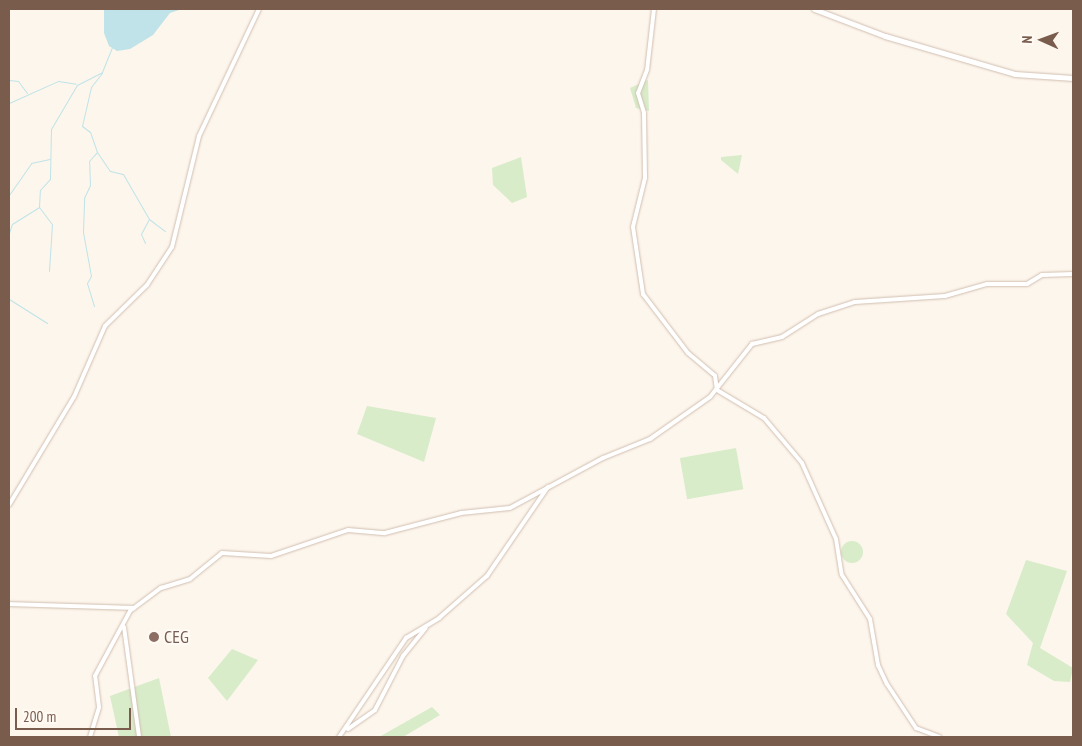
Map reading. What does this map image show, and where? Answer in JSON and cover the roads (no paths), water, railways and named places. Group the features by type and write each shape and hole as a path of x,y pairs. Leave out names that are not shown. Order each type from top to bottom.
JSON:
{"street":[{"path":"9,505 74,397 105,326 147,286 172,247 198,136 259,9"},
{"path":"654,9 647,70 638,93 644,113 645,178 633,227 642,291 657,318 715,376 717,390"},
{"path":"814,9 885,36 1015,74 1073,78"},
{"path":"90,737 99,707 95,676 134,608 161,588 190,579 222,553 271,556 348,530 385,534 461,513 502,510 532,499 549,485 642,444 717,390 752,344 782,337 818,314 855,302 945,296 987,284 1027,284 1042,275 1073,274"},
{"path":"717,390 764,418 802,463 836,539 842,574 870,619 878,665 916,728 940,737"},
{"path":"340,737 406,638 427,626 487,576 549,485"},
{"path":"9,604 134,608"},
{"path":"345,731 374,710 403,656 427,626"},
{"path":"124,627 139,737"}],"water":[{"path":"104,9 182,9 170,13 153,35 130,49 117,51 109,46 104,33"}],"waterway":[{"path":"9,233 12,224 39,207 40,190 50,179 51,129 77,85 102,72 112,47"},
{"path":"94,306 87,283 91,276 83,232 84,198 90,185 89,161 97,152 90,132 82,126 91,87 102,73"},
{"path":"9,80 18,81 27,93"},
{"path":"9,103 58,81 76,84"},
{"path":"97,152 110,171 123,174 149,219 165,231"},
{"path":"9,195 31,163 50,159"},
{"path":"39,207 52,224 49,271"},
{"path":"145,243 141,234 149,219"},
{"path":"9,299 47,323"}],"place":[{"name":"CEG","path":"154,637"}]}
